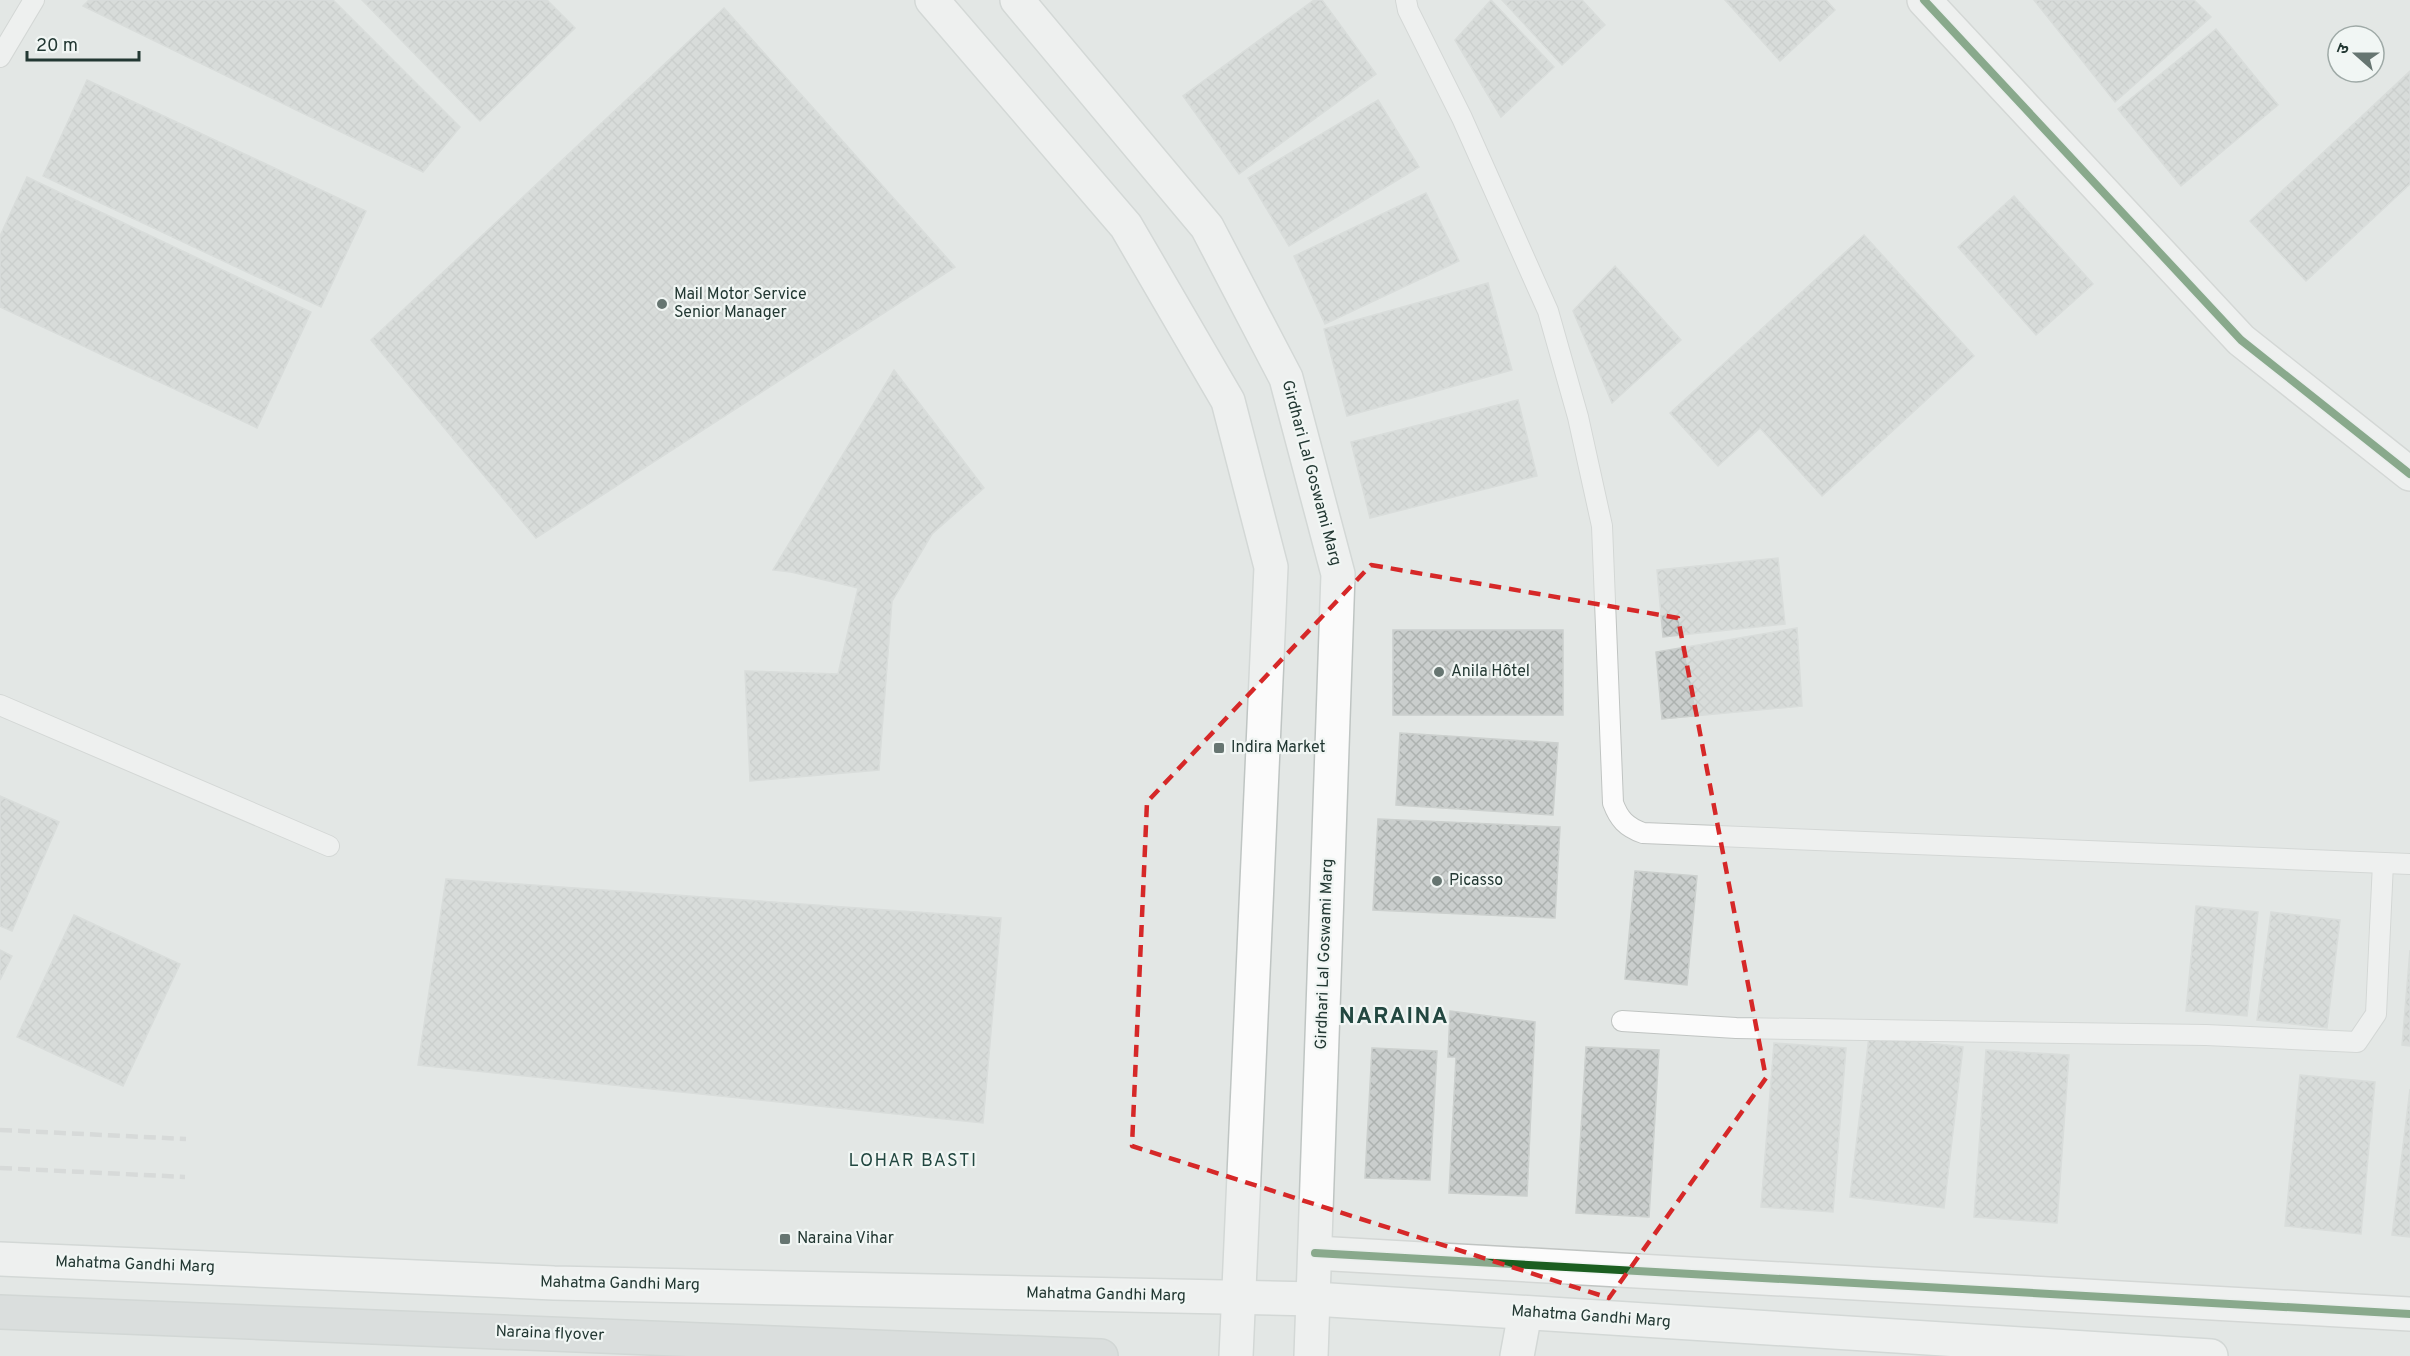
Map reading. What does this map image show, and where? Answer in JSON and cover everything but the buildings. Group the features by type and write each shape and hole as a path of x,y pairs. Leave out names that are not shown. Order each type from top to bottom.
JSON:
{"main road":[{"path":"932,0 1126,226 1228,401 1271,567 1236,1356"},
{"name":"Girdhari Lal Goswami Marg","path":"1017,0 1207,227 1286,378 1338,574 1311,1356"},
{"path":"1924,0 2241,340 2410,474"},
{"path":"1315,1253 2410,1314"},
{"name":"Mahatma Gandhi Marg","path":"0,1260 554,1283 1314,1299 2211,1356"},
{"name":"Naraina flyover","path":"0,1312 1101,1356"},
{"path":"1517,1356 1525,1313"}],"lane":[{"path":"0,57 34,0"},
{"path":"1406,0 1408,10 1462,118 1548,311 1578,417 1602,526 1613,803 1619,818 1630,828 1643,833 2410,864"},
{"path":"0,705 329,846"},
{"path":"1622,1020 1736,1028 2194,1034 2357,1042 2376,1014 2383,863"}],"highlighted area":[{"path":"1371,565 1678,618 1766,1078 1609,1298 1132,1146 1147,802"}],"railway":[{"path":"0,1130 186,1139"},
{"path":"0,1168 185,1177"}],"cycle path":[{"path":"1924,0 2241,340 2410,474"},
{"path":"1315,1253 2410,1314"}],"place":[{"name":"Mail Motor Service Senior Manager","path":"662,304"},
{"name":"Anila Hôtel","path":"1439,672"},
{"name":"Indira Market","path":"1219,748"},
{"name":"Picasso","path":"1437,881"},
{"name":"Naraina Vihar","path":"785,1239"}],"district":[{"name":"NARAINA","path":"1394,1017"},
{"name":"LOHAR BASTI","path":"913,1161"}]}
